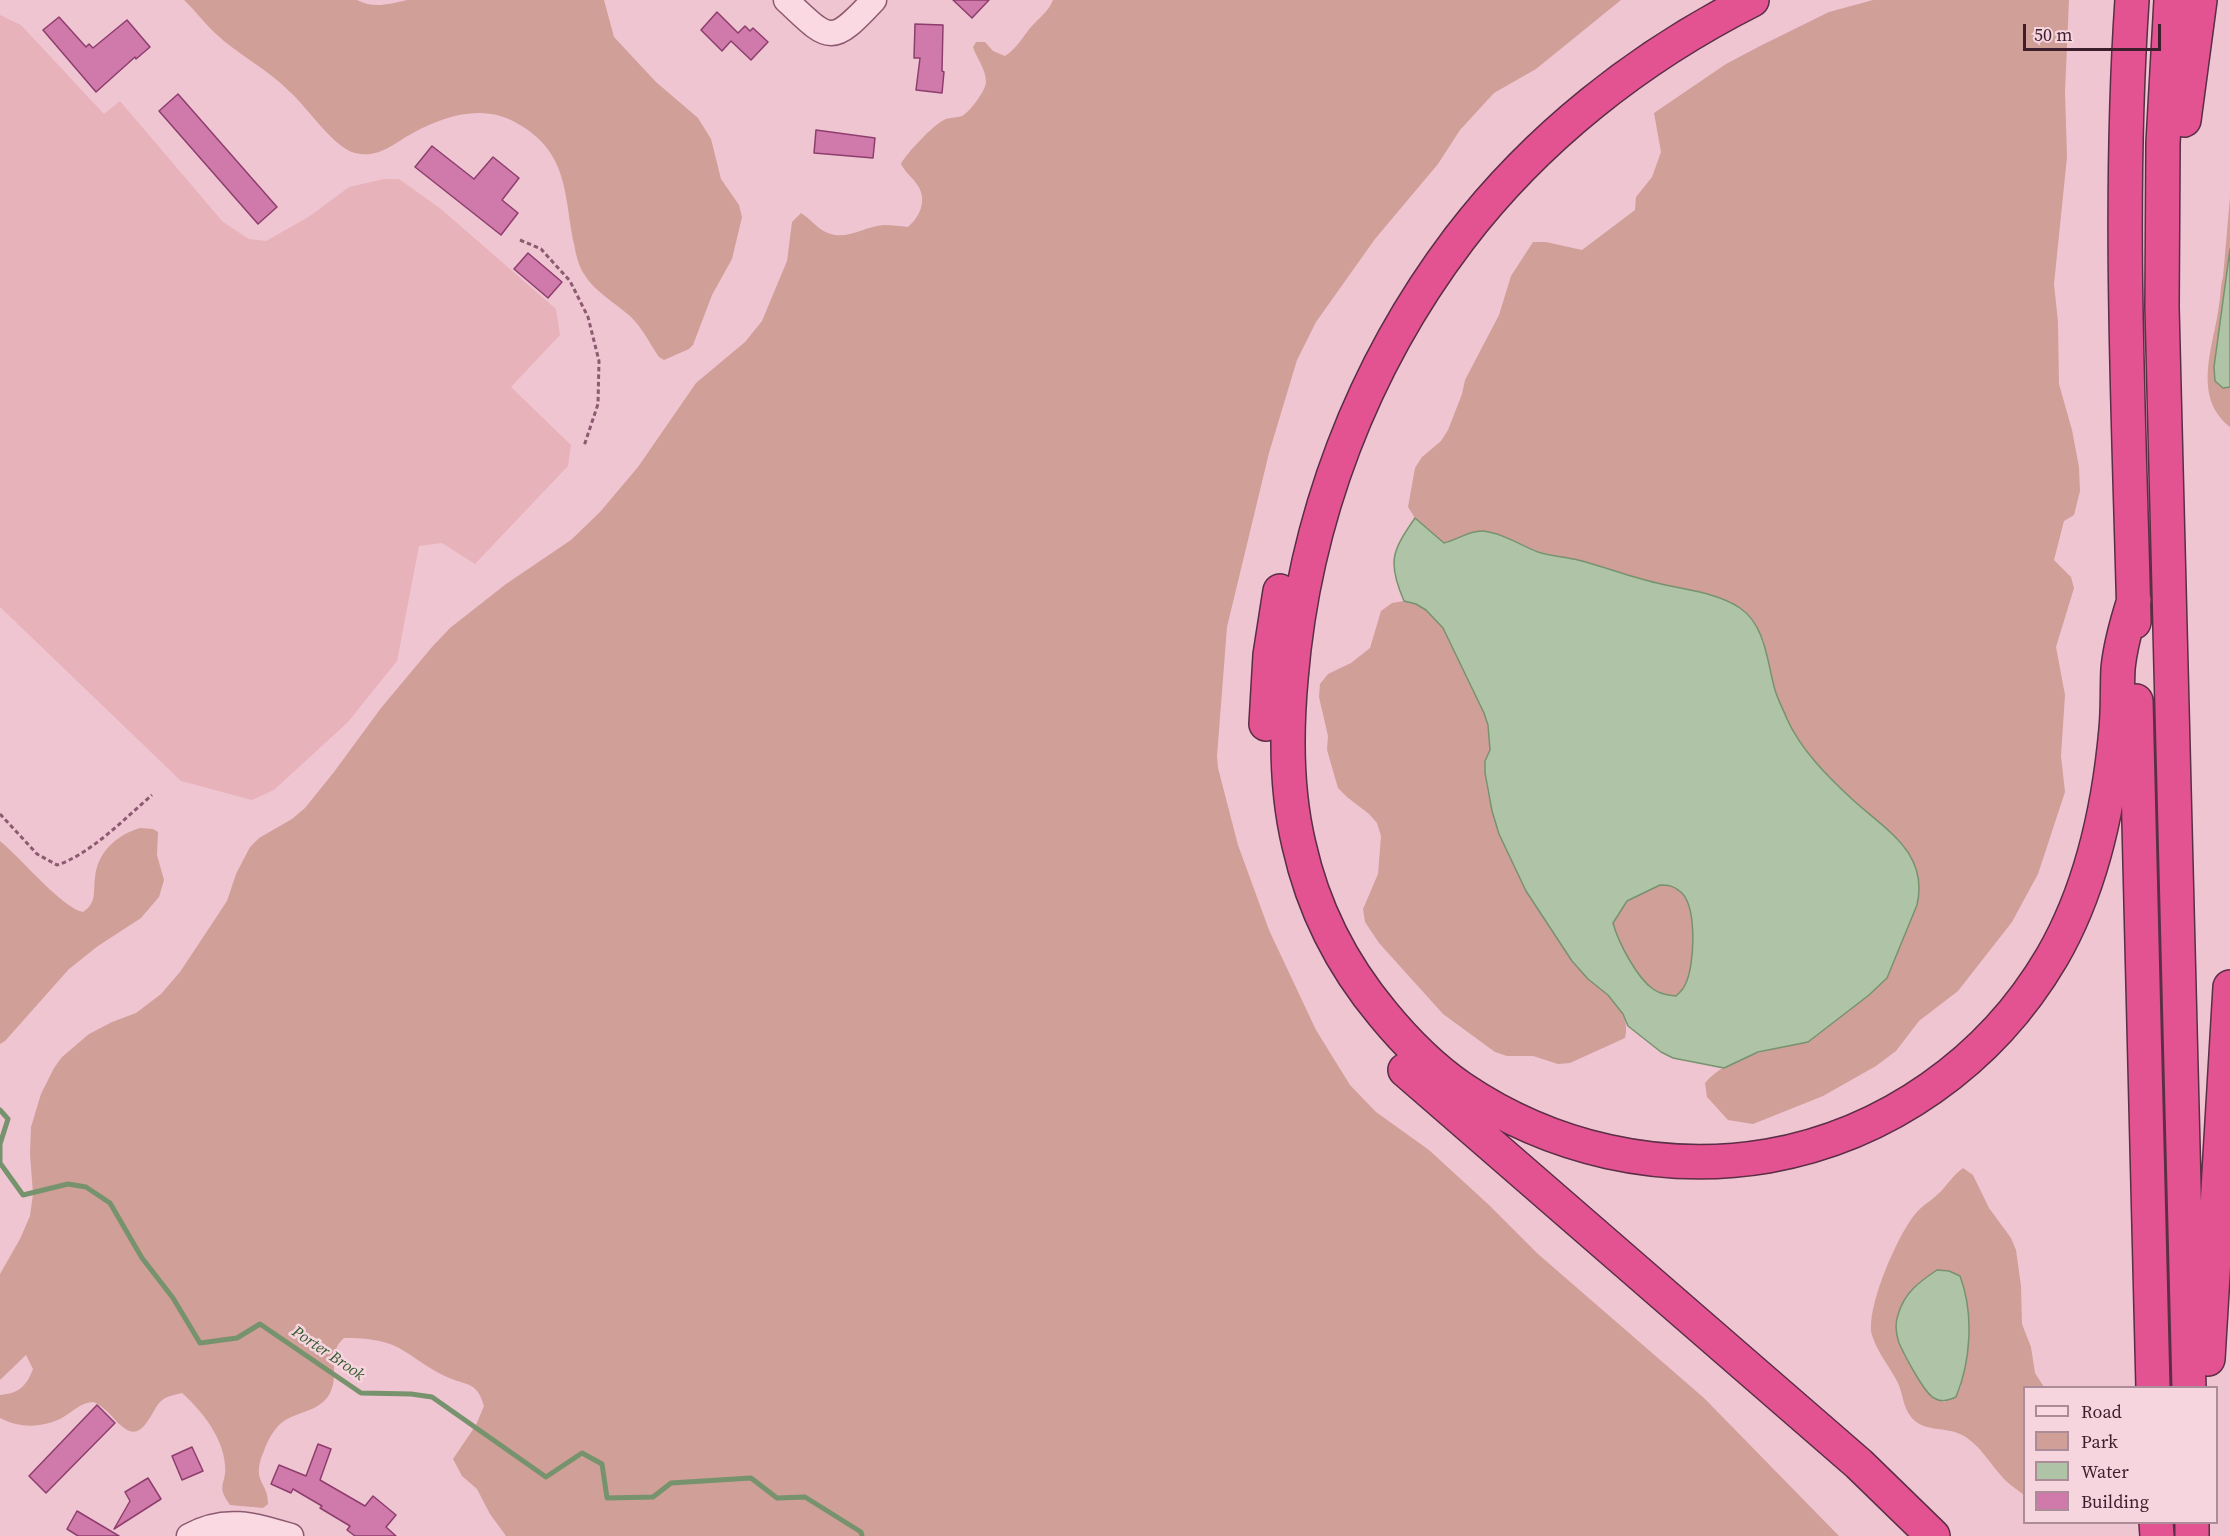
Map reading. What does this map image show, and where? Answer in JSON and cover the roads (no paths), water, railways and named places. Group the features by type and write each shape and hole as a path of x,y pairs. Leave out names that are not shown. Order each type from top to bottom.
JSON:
{"highway":[{"path":"1704,0 1657,28 1612,60 1554,106 1507,151 1451,215 1422,254 1388,306 1362,353 1337,403 1310,473 1278,600 1270,655 1267,701 1266,760 1270,810 1285,880 1305,933 1341,996 1383,1048 1436,1098 1859,1464 1933,1536"},
{"path":"1752,0 1690,34 1619,82 1570,121 1518,170 1460,238 1420,295 1383,360 1351,428 1321,514 1301,598 1293,657 1288,736 1290,791 1302,859 1322,917 1349,967 1389,1021 1419,1053 1446,1077 1509,1116 1549,1134 1587,1147 1654,1159 1736,1160 1774,1155 1807,1147 1874,1121 1939,1084 1980,1050 2005,1024 2030,992 2067,928 2091,866 2103,814 2116,726 2118,663 2122,639 2134,600"},
{"path":"2132,0 2125,248 2153,1386"},
{"path":"2171,0 2163,143 2162,307 2189,1386"},
{"path":"2162,307 2188,81 2200,0"},
{"path":"2206,1386 2230,987"}],"street":[{"path":"786,0 815,28 831,33 846,29 874,0"},
{"path":"189,1536 222,1523 254,1525 291,1536"}],"water":[{"path":"2230,249 2230,387 2223,388 2215,381 2214,367"},
{"path":"1415,518 1444,543 1473,532 1490,532 1548,555 1578,560 1647,581 1721,598 1740,608 1749,616 1764,645 1775,690 1800,742 1834,782 1902,844 1917,871 1919,887 1917,905 1887,978 1869,995 1808,1042 1758,1052 1724,1068 1673,1058 1661,1052 1628,1026 1623,1014 1608,995 1588,979 1572,961 1526,891 1499,834 1485,773 1485,761 1490,750 1488,725 1484,713 1443,628 1426,610 1404,601 1395,576 1394,557 1397,548","holes":["1660,885 1674,887 1682,893 1687,901 1692,924 1691,965 1683,988 1676,996 1656,991 1647,984 1624,949 1613,923 1627,901"]},
{"path":"1937,1270 1949,1271 1960,1276 1969,1321 1968,1353 1961,1383 1956,1397 1942,1401 1930,1395 1920,1381 1899,1343 1896,1329 1897,1318 1908,1294"}],"waterway":[{"name":"Porter Brook","path":"0,1110 8,1119 0,1144 0,1163 23,1195 68,1184 86,1187 110,1203 142,1258 173,1298 200,1343 237,1338 260,1324 361,1393 411,1394 432,1397 546,1477 582,1453 602,1464 607,1498 653,1497 671,1483 751,1478 777,1498 805,1497 861,1532 862,1536"}]}
